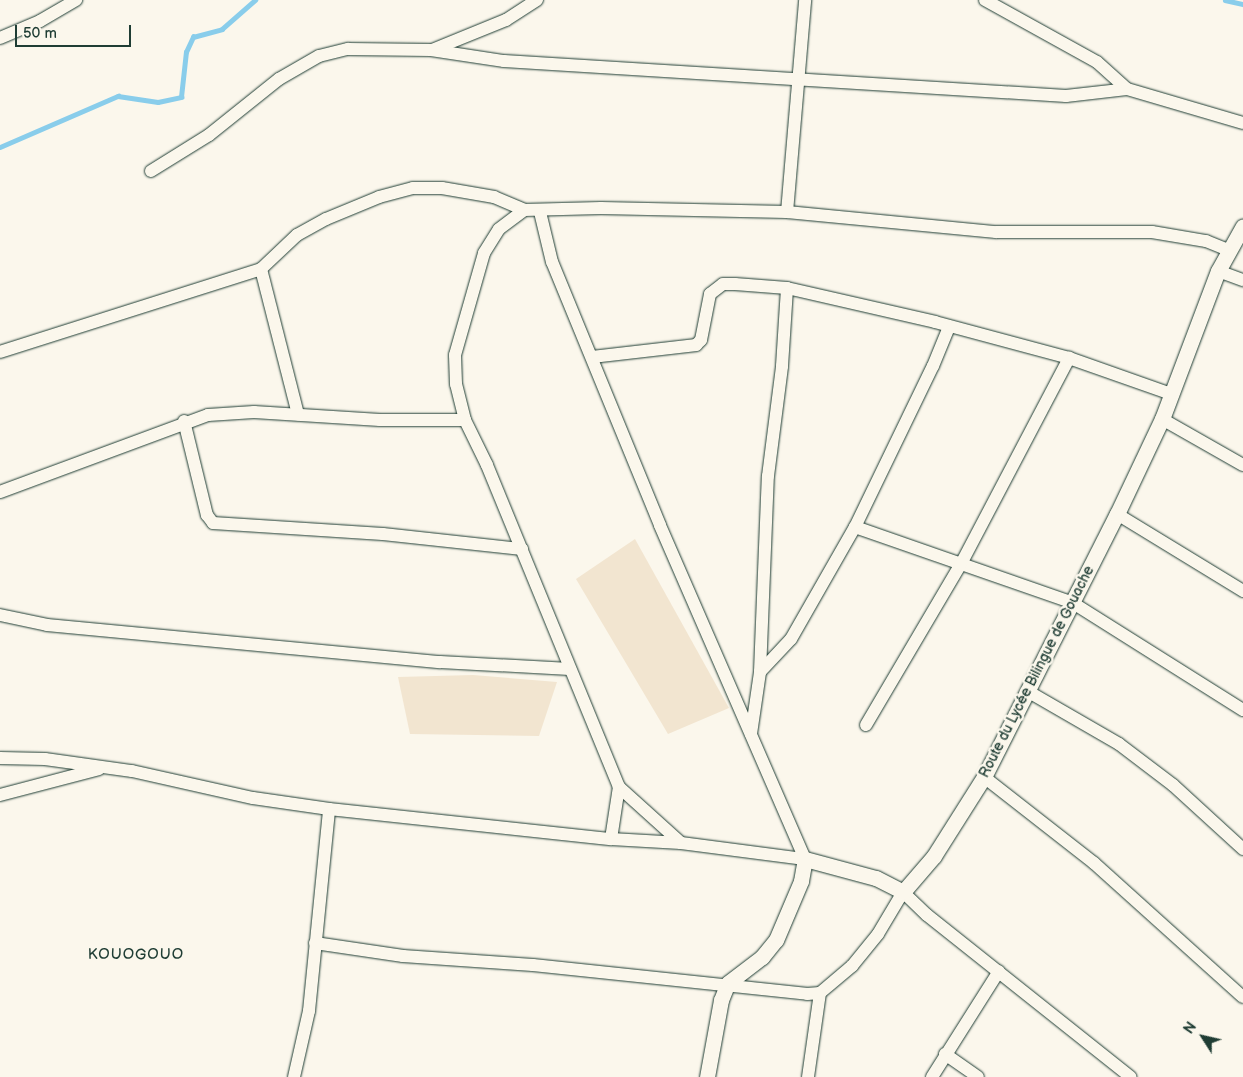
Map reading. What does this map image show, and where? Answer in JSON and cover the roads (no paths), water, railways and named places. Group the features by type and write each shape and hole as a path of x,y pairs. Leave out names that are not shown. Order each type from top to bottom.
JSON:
{"street":[{"path":"0,38 40,21 76,0"},
{"path":"431,50 506,20 537,0"},
{"path":"787,212 804,0"},
{"path":"985,0 1097,62 1127,88 1243,123"},
{"path":"151,170 209,136 279,79 319,56 348,48 431,50 504,61 1066,96 1127,88"},
{"path":"0,352 261,270 297,235 326,220 379,198 413,188 442,188 494,197 524,210 540,212 601,208 787,212 996,232 1152,232 1206,242 1228,250"},
{"path":"524,210 489,240 455,355 456,384 465,420 522,549 570,669 598,730 619,787 681,842"},
{"path":"540,212 552,262 660,526 805,859 801,882 776,940 762,957 728,983 721,1000 707,1077"},
{"name":"Route du Lycée Bilingue de Gouache","path":"903,892 934,856 984,777 1029,692 1162,419 1218,271 1243,226"},
{"path":"261,270 298,414"},
{"path":"1218,271 1243,280"},
{"path":"592,357 696,345 701,340 710,294 723,284 787,288 949,326 1069,358 1172,394"},
{"path":"751,734 760,672 768,476 782,366 787,288"},
{"path":"760,672 791,639 855,527 933,366 949,326"},
{"path":"866,725 960,564 1069,358"},
{"path":"0,492 184,421 208,415 298,414 380,420 465,420"},
{"path":"1162,419 1243,465"},
{"path":"184,421 207,515 213,523 522,549"},
{"path":"1117,514 1243,591"},
{"path":"855,527 1073,603 1243,710"},
{"path":"0,615 57,626 440,662 570,669"},
{"path":"1029,692 1119,744 1173,785 1243,849"},
{"path":"0,758 45,759 105,767 253,798 329,809 611,839 681,842 805,859 876,878 903,892 1131,1077"},
{"path":"0,795 105,767"},
{"path":"984,777 1087,857 1243,998"},
{"path":"611,839 619,787"},
{"path":"294,1077 309,1011 329,809"},
{"path":"315,944 403,956 728,983 790,993 820,993 852,966 878,934 903,892"},
{"path":"932,1077 999,971"},
{"path":"808,1077 820,993"},
{"path":"945,1054 978,1077"}],"waterway":[{"path":"0,147 118,96 158,102 181,97 186,52 193,37 222,29 255,0"},
{"path":"1225,0 1243,4"}],"district":[{"name":"KOUOGOUO","path":"136,955"}]}
